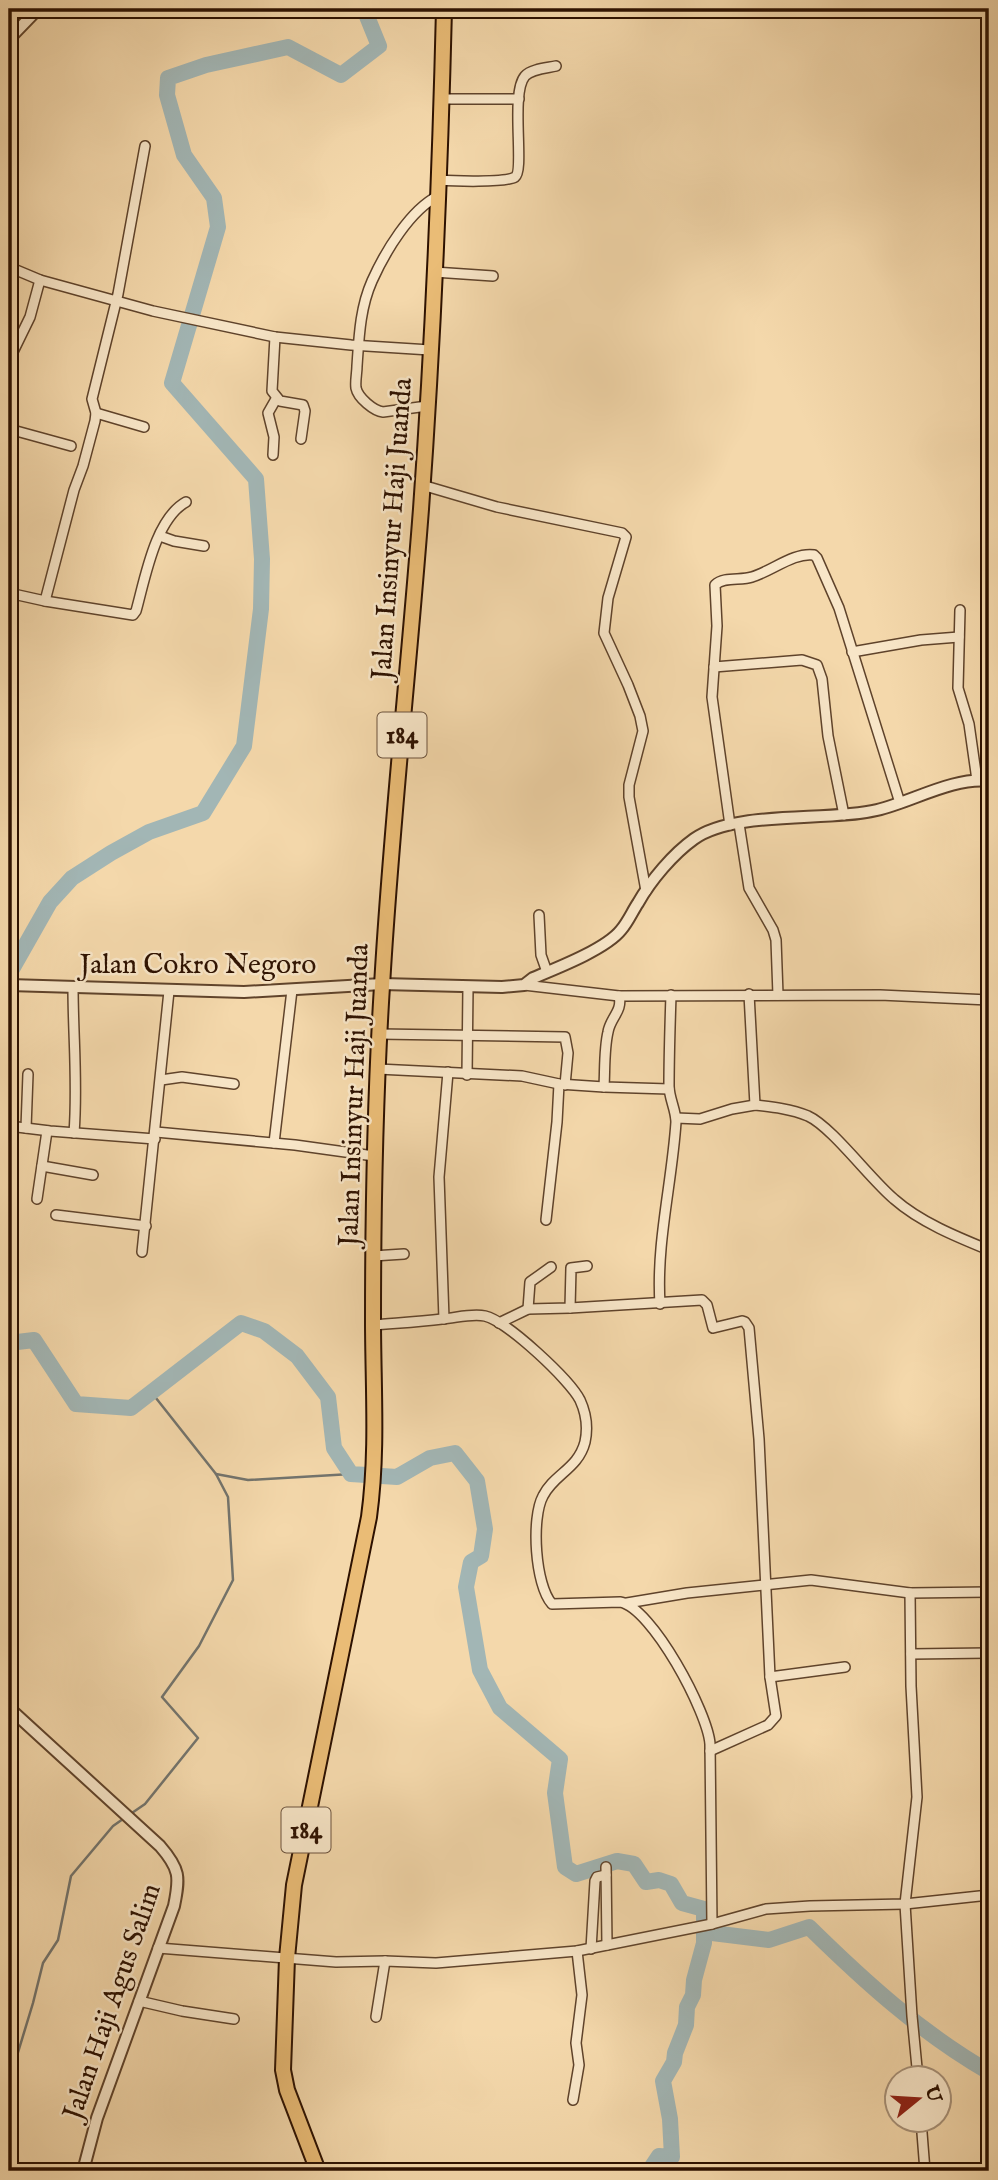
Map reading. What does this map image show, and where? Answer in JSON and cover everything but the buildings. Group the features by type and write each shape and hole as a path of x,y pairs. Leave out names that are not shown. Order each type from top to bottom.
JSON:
{"main road":[{"name":"Jalan Insinyur Haji Juanda","path":"318,2171 290,2098 283,2070 287,1958 294,1885 369,1517 376,1461 373,1256 379,1034 422,485 439,180 444,9"}],"street":[{"path":"9,39 38,9"},
{"path":"439,180 509,180 516,176 519,169 517,147 521,84 530,72 556,66"},
{"path":"442,99 519,100"},
{"path":"45,601 96,413 92,399 117,301 138,198 145,146"},
{"path":"427,406 376,411 356,389 357,346 362,313 371,282 386,254 416,211 438,196"},
{"path":"9,267 40,280 117,301 275,337 357,346 430,350"},
{"path":"434,272 493,276"},
{"path":"9,360 30,317 40,280"},
{"path":"275,337 271,387 276,399"},
{"path":"276,399 303,405 305,411 301,439"},
{"path":"273,455 274,437 268,413 276,399"},
{"path":"96,413 144,427"},
{"path":"9,429 71,446"},
{"path":"422,485 498,506 622,533 626,537 608,598 604,633 642,723 643,731 629,785 629,797 646,891"},
{"path":"9,593 132,615 136,611 151,556 160,536 172,512 186,502"},
{"path":"160,536 204,546"},
{"path":"778,995 776,940 749,888 713,708 717,583 722,580 752,577 804,554 814,555 839,608 900,803"},
{"path":"960,610 958,688 983,781"},
{"path":"852,652 921,640 959,637"},
{"path":"714,667 802,660 817,665 822,679 828,736 844,815"},
{"name":"Jalan Cokro Negoro","path":"9,985 244,992 382,984 524,985 533,978 607,943 621,931 646,891 676,856 697,837 711,829 876,811 983,781"},
{"path":"539,915 541,955 547,972"},
{"path":"524,985 619,996 880,995 989,1000"},
{"path":"467,1075 468,986"},
{"path":"73,987 77,1096 74,1133"},
{"path":"142,1252 169,990"},
{"path":"274,1143 292,990"},
{"path":"749,994 755,1105"},
{"path":"660,1304 659,1260 676,1118 668,1089 671,1072 671,995"},
{"path":"604,1087 608,1029 621,1004 619,996"},
{"path":"379,1034 565,1037 568,1053 546,1220"},
{"path":"378,1069 522,1076 562,1084 668,1089"},
{"path":"444,1319 438,1186 448,1072"},
{"path":"26,1128 28,1074"},
{"path":"160,1080 182,1077 234,1084"},
{"path":"676,1118 700,1119 755,1105 785,1108 811,1117 896,1201 931,1223 989,1250"},
{"path":"9,1126 74,1133 274,1143 374,1156"},
{"path":"37,1199 47,1131"},
{"path":"42,1166 93,1175"},
{"path":"56,1215 146,1226"},
{"path":"373,1256 404,1254"},
{"path":"528,1309 530,1282 551,1266"},
{"path":"570,1308 572,1268 587,1266"},
{"path":"499,1323 528,1309 702,1300 707,1305 713,1328 742,1321 748,1324 758,1439 770,1677 776,1712 773,1721 710,1751"},
{"path":"373,1325 487,1316 528,1345 579,1397 586,1418 586,1438 576,1462 545,1492 539,1505 536,1560 547,1599 552,1604 627,1603 765,1584 825,1580 909,1593 989,1592"},
{"path":"909,1593 917,1797 905,1905 917,2064"},
{"path":"627,1603 658,1633 705,1720 710,1737 706,1925"},
{"path":"911,1654 989,1653"},
{"path":"770,1677 845,1667"},
{"name":"Jalan Haji Agus Salim","path":"9,1709 165,1852 177,1872 174,1906 97,2118 83,2171"},
{"path":"591,1949 595,1881 606,1871 607,1945"},
{"path":"158,1948 336,1962 436,1962 591,1949 706,1925 766,1909 791,1906 905,1905 989,1895"},
{"path":"573,2100 579,2065 576,2043 582,1995 577,1951"},
{"path":"376,2017 385,1961"},
{"path":"139,2001 234,2019"},
{"path":"922,2134 925,2171"}],"waterway":[{"path":"9,969 12,969 50,902 72,878 149,832 203,813 244,746 261,609 262,559 256,479 172,383 218,227 214,198 184,155 167,95 168,78 206,65 288,47 341,75 379,46 364,9"},
{"path":"9,1343 34,1340 76,1404 131,1408 241,1323 264,1331 297,1356 328,1397 334,1448 351,1474 397,1477 430,1458 455,1453 477,1481 485,1529 481,1556 471,1562 466,1587 480,1670 500,1708 560,1759 555,1793 565,1867 576,1874 617,1861 634,1864 646,1882 659,1880 671,1884 682,1903 704,1909 704,1943 694,1980 693,1995 687,2007 686,2025 674,2062 663,2081 670,2119 672,2157 659,2156 649,2171"},
{"path":"129,1815 145,1804 198,1738 162,1697 199,1646 233,1580 228,1497 216,1474 152,1393"},
{"path":"216,1474 248,1480 351,1474"},
{"path":"9,2082 43,1963 58,1940 71,1876 113,1826 123,1819"},
{"path":"704,1932 769,1940 809,1927 894,2005 964,2057 989,2072"}]}
